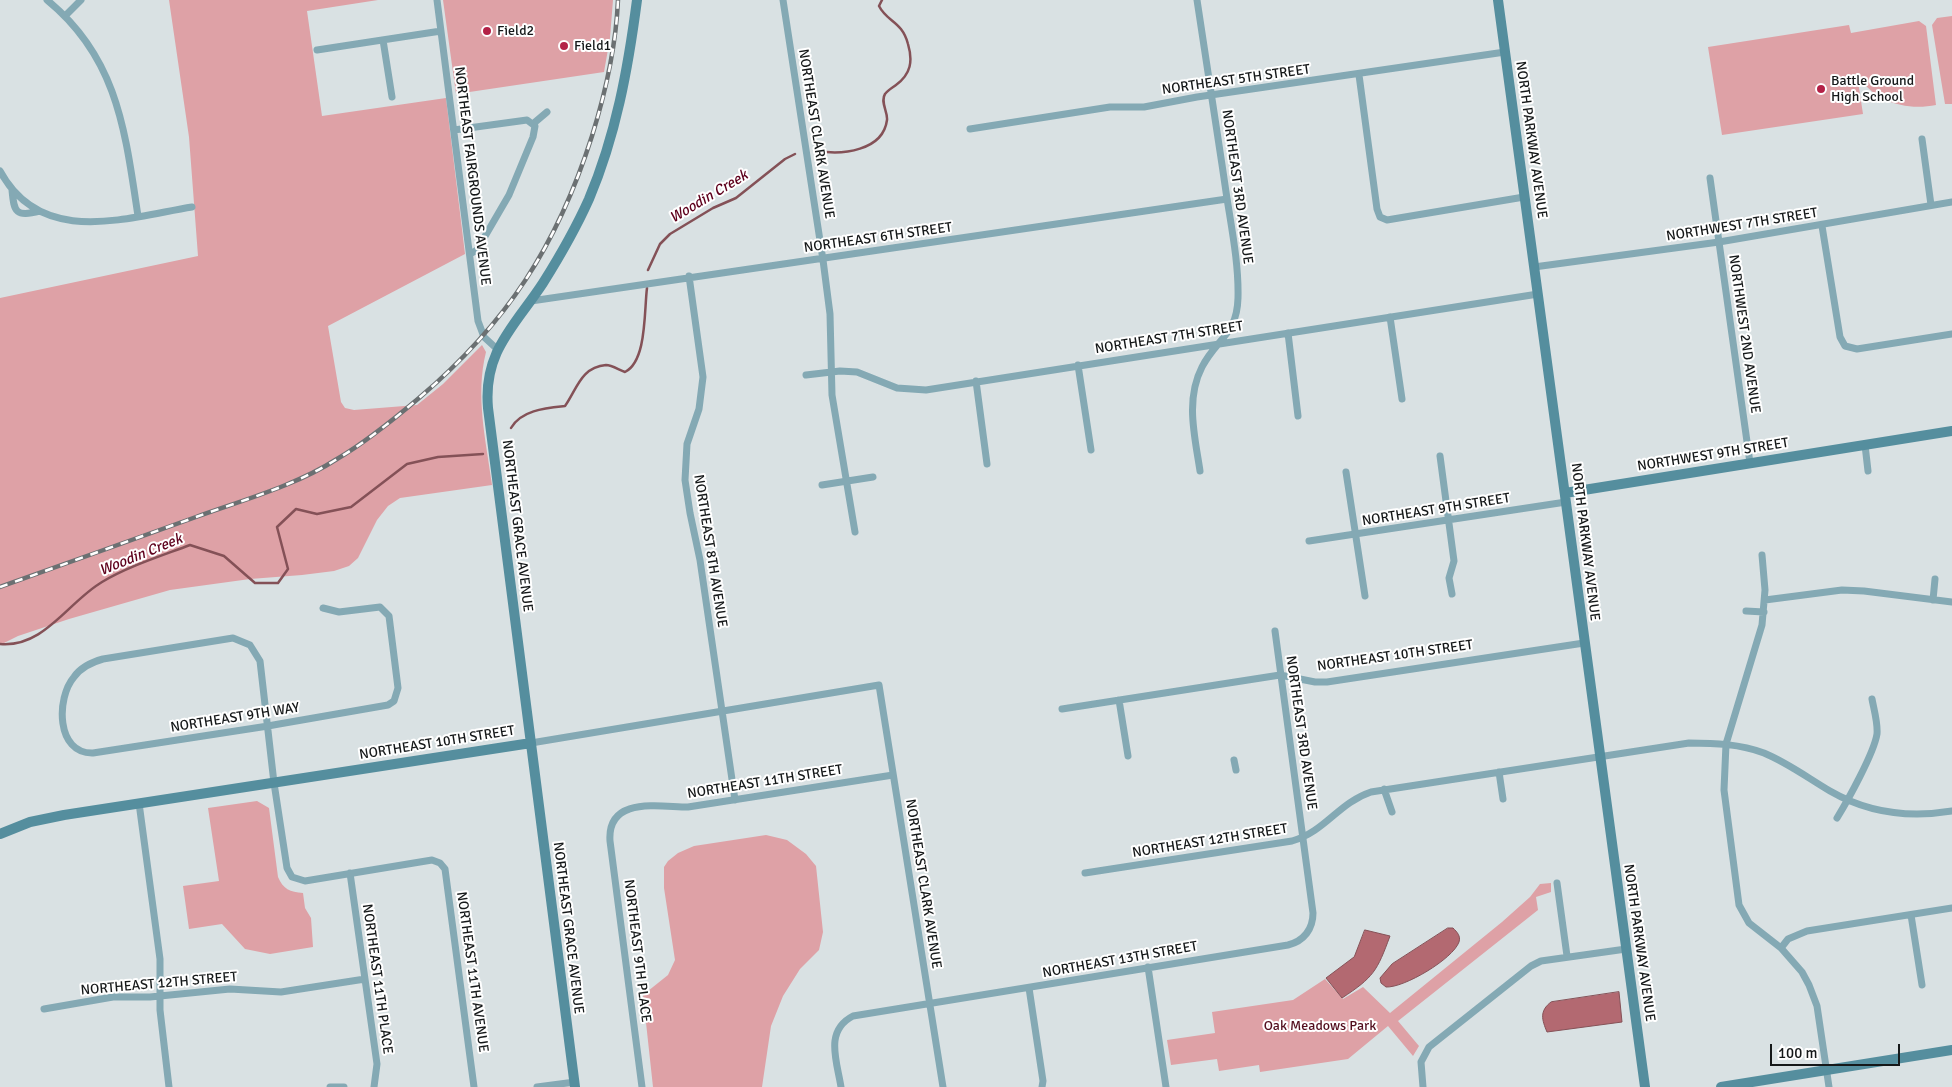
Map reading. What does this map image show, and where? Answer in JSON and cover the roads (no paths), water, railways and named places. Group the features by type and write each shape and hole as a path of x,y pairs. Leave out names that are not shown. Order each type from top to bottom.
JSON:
{"street":[{"path":"47,0 66,16 90,46 113,89 126,136 138,216"},
{"path":"66,16 81,0"},
{"name":"NORTHEAST FAIRGROUNDS AVENUE","path":"437,0 478,321 484,337 497,349"},
{"name":"NORTHEAST GRACE AVENUE","path":"575,1085 487,402 487,381 497,349 532,301 569,241 604,160 622,95 638,0"},
{"name":"NORTHEAST CLARK AVENUE","path":"782,0 823,260 830,314 832,395 855,532"},
{"name":"NORTHEAST 3RD AVENUE","path":"1197,0 1227,199 1238,298 1233,324 1202,368 1193,399 1193,429 1200,471"},
{"name":"NORTH PARKWAY AVENUE","path":"1498,0 1645,1087"},
{"path":"317,50 441,31"},
{"path":"383,40 392,97"},
{"name":"NORTHEAST 5TH STREET","path":"970,129 1110,107 1144,107 1212,95 1359,75 1505,52"},
{"path":"1359,75 1377,209 1380,218 1387,220 1524,197"},
{"path":"534,123 547,112"},
{"path":"454,130 526,120 534,123"},
{"path":"470,254 477,250 509,195 535,132 534,123"},
{"path":"1922,139 1931,205"},
{"path":"0,171 21,199 40,211 60,219 81,223 192,207"},
{"name":"NORTHWEST 2ND AVENUE","path":"1710,178 1750,463"},
{"path":"12,189 14,208 19,213 28,215 40,211"},
{"name":"NORTHEAST 6TH STREET","path":"532,301 689,276 823,260 1227,199"},
{"name":"NORTHWEST 7TH STREET","path":"1534,267 1822,226 1952,202"},
{"path":"1822,226 1840,337 1845,346 1857,349 1952,334"},
{"name":"NORTHEAST 8TH AVENUE","path":"689,276 703,377 699,409 687,444 685,480 700,560 735,800"},
{"name":"NORTHEAST 7TH STREET","path":"806,375 831,372 857,372 904,390 926,390 1538,294"},
{"path":"1390,317 1402,399"},
{"path":"1288,333 1298,416"},
{"path":"1078,365 1091,450"},
{"path":"976,381 987,464"},
{"name":"NORTHWEST 9TH STREET","path":"1566,498 1750,463 1952,431"},
{"path":"1865,445 1868,471"},
{"path":"1440,456 1454,561 1449,578 1452,594"},
{"path":"1346,472 1365,596"},
{"path":"822,484 873,477"},
{"name":"NORTHEAST 9TH STREET","path":"1309,541 1449,521 1566,498"},
{"path":"1762,554 1764,612 1760,636 1726,744 1724,790 1739,905 1749,923 1781,948 1802,972 1813,996 1829,1087"},
{"path":"1933,600 1934,579"},
{"path":"1765,600 1842,590 1952,602"},
{"name":"NORTHEAST 9TH WAY","path":"268,726 260,661 250,645 234,638 103,659 84,667 69,682 62,703 65,732 68,740 78,750 93,753 268,726 388,705 394,701 398,688 389,616 386,611 380,607 339,612 323,608"},
{"path":"1746,610 1764,612"},
{"name":"NORTHEAST 3RD AVENUE","path":"1275,631 1303,838"},
{"name":"NORTHEAST 10TH STREET","path":"1062,709 1280,675 1315,682 1327,682 1584,643"},
{"name":"NORTHEAST CLARK AVENUE","path":"879,686 943,1087"},
{"name":"NORTHEAST 10TH STREET","path":"0,834 47,818 530,743 722,710 879,686"},
{"path":"1119,700 1128,756"},
{"path":"1837,818 1848,800 1876,738 1877,724 1872,700"},
{"path":"268,726 274,783 288,868 292,877 305,881 350,874"},
{"name":"NORTHEAST 12TH STREET","path":"1085,873 1303,838 1323,826 1340,809 1355,798 1384,789 1689,743 1726,744 1762,752 1780,760 1848,800 1872,809 1894,814 1927,815 1952,811"},
{"path":"1234,760 1236,770"},
{"path":"1499,772 1503,799"},
{"name":"NORTHEAST 11TH STREET","path":"614,820 621,813 631,808 658,806 688,807 893,775"},
{"path":"1384,789 1392,812"},
{"path":"139,803 160,959 164,1057 169,1087"},
{"name":"NORTHEAST 9TH PLACE","path":"614,820 610,830 610,841 642,1087"},
{"name":"NORTHEAST 13TH STREET","path":"841,1087 835,1036 840,1024 859,1014 1028,988 1288,944 1302,939 1310,927 1313,918 1303,838"},
{"name":"NORTHEAST 11TH AVENUE","path":"350,874 428,860 440,863 446,874 474,1087"},
{"name":"NORTHEAST 11TH PLACE","path":"350,874 377,1064 374,1087"},
{"path":"1557,883 1567,956"},
{"path":"1781,948 1788,939 1807,931 1952,908"},
{"path":"1911,915 1922,984"},
{"path":"1424,1087 1421,1062 1429,1047 1530,966 1541,961 1567,956 1626,949"},
{"path":"1148,967 1166,1087"},
{"name":"NORTHEAST 12TH STREET","path":"44,1008 101,998 161,996 230,989 281,992 365,979"},
{"path":"1028,988 1043,1081 1042,1087"},
{"path":"1721,1087 1952,1050"},
{"path":"537,1087 575,1085"},
{"path":"330,1087 344,1087"}],"waterway":[{"name":"Woodin Creek","path":"818,151 838,152 860,149 878,138 884,130 887,120 884,104 885,94 901,81 908,72 910,56 908,44 902,31 879,6 882,0"},
{"name":"Woodin Creek","path":"648,270 660,244 670,234 713,208 736,198 785,159 795,154"},
{"name":"Woodin Creek","path":"511,428 515,422 527,414 542,409 565,406 585,374 591,370 606,365 625,372 632,366 641,347 647,288"},
{"name":"Woodin Creek","path":"0,644 16,643 30,639 55,622 90,591 112,576 190,545 224,556 255,583 278,583 288,569 277,527 296,509 317,514 351,507 407,464 438,457 483,454"}],"railway":[{"path":"0,587 268,492 321,469 369,438 450,370 503,311 525,280 563,213 578,176 602,102 613,52 618,0"}],"place":[{"name":"Field2","path":"487,31"},
{"name":"Field1","path":"564,46"},
{"name":"Battle Ground High School","path":"1821,89"}],"park label":[{"name":"Oak Meadows Park","path":"1320,1026"}]}
